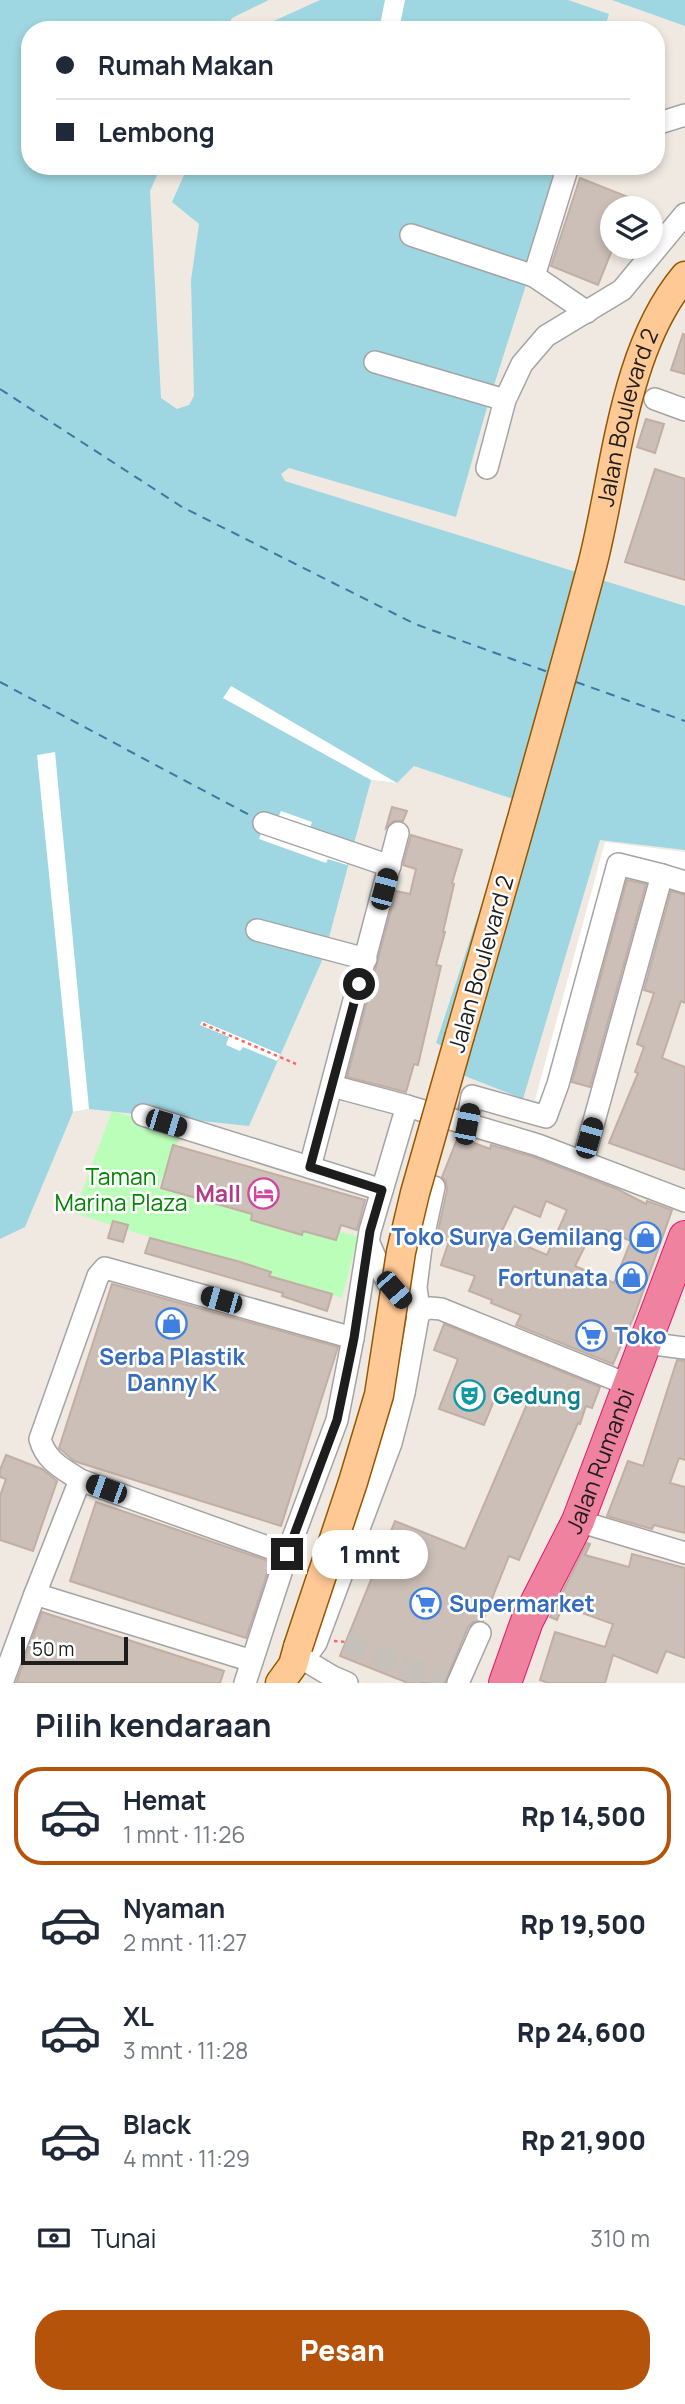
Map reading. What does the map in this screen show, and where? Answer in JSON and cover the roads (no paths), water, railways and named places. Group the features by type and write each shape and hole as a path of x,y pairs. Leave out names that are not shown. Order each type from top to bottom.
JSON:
{"highway":[{"name":"Jalan Rumanbi","path":"505,1683 527,1621 578,1521 685,1237"}],"main road":[{"name":"Jalan Boulevard 2","path":"293,1666 379,1395 401,1252 415,1193 593,562 635,376 651,330 685,276"}],"street":[{"path":"665,121 685,114"},
{"path":"534,276 565,175"},
{"path":"487,468 505,400 522,364 545,336 622,290 685,214"},
{"path":"411,235 534,276 587,312"},
{"path":"375,362 505,400"},
{"path":"655,399 685,410"},
{"path":"264,823 390,866"},
{"path":"310,1167 398,833"},
{"path":"463,1123 472,1096 546,1116 558,1084 618,864 685,881"},
{"path":"583,1161 662,875"},
{"path":"257,930 366,959"},
{"path":"332,1086 407,1106 583,1161 685,1201"},
{"path":"245,1683 287,1554 337,1420 354,1338 369,1242 407,1106"},
{"path":"143,1115 382,1190"},
{"path":"293,1666 310,1653 316,1643 385,1462 404,1393 419,1311 416,1287 421,1247 434,1187"},
{"path":"369,1242 384,1279 403,1302 419,1311 441,1309 629,1385"},
{"path":"287,1554 80,1480 51,1461 43,1451 40,1439 98,1276 106,1268 354,1338"},
{"path":"646,1343 685,1348"},
{"path":"2,1683 80,1480"},
{"path":"578,1521 685,1553"},
{"path":"35,1594 252,1661"},
{"path":"458,1683 480,1633"},
{"path":"293,1666 347,1683"}],"water":[{"path":"0,0 269,0 230,21 21,21 21,175 157,175 150,191 161,398 177,409 189,405 194,396 191,280 199,224 172,202 184,175 561,175 488,404 456,517 289,468 281,474 285,481 685,606 685,850 600,840 523,1099 465,1076 457,1053 436,1043 516,800 414,766 397,783 371,780 324,956 249,1126 89,1109 73,1112 25,1227 0,1239"},
{"path":"320,0 568,0 609,14 607,21 274,21"},
{"path":"612,0 685,0 685,26"}],"tunnel":[{"path":"346,1642 443,1683"}],"place":[{"name":"Mall","path":"264,1194"},
{"name":"Toko Surya Gemilang","path":"646,1237"},
{"name":"Fortunata","path":"631,1278"},
{"name":"Serba Plastik Danny K","path":"172,1323"},
{"name":"Toko","path":"591,1336"},
{"name":"Gedung","path":"470,1396"},
{"name":"Supermarket","path":"426,1604"}],"park label":[{"name":"Taman Marina Plaza","path":"121,1190"}]}
